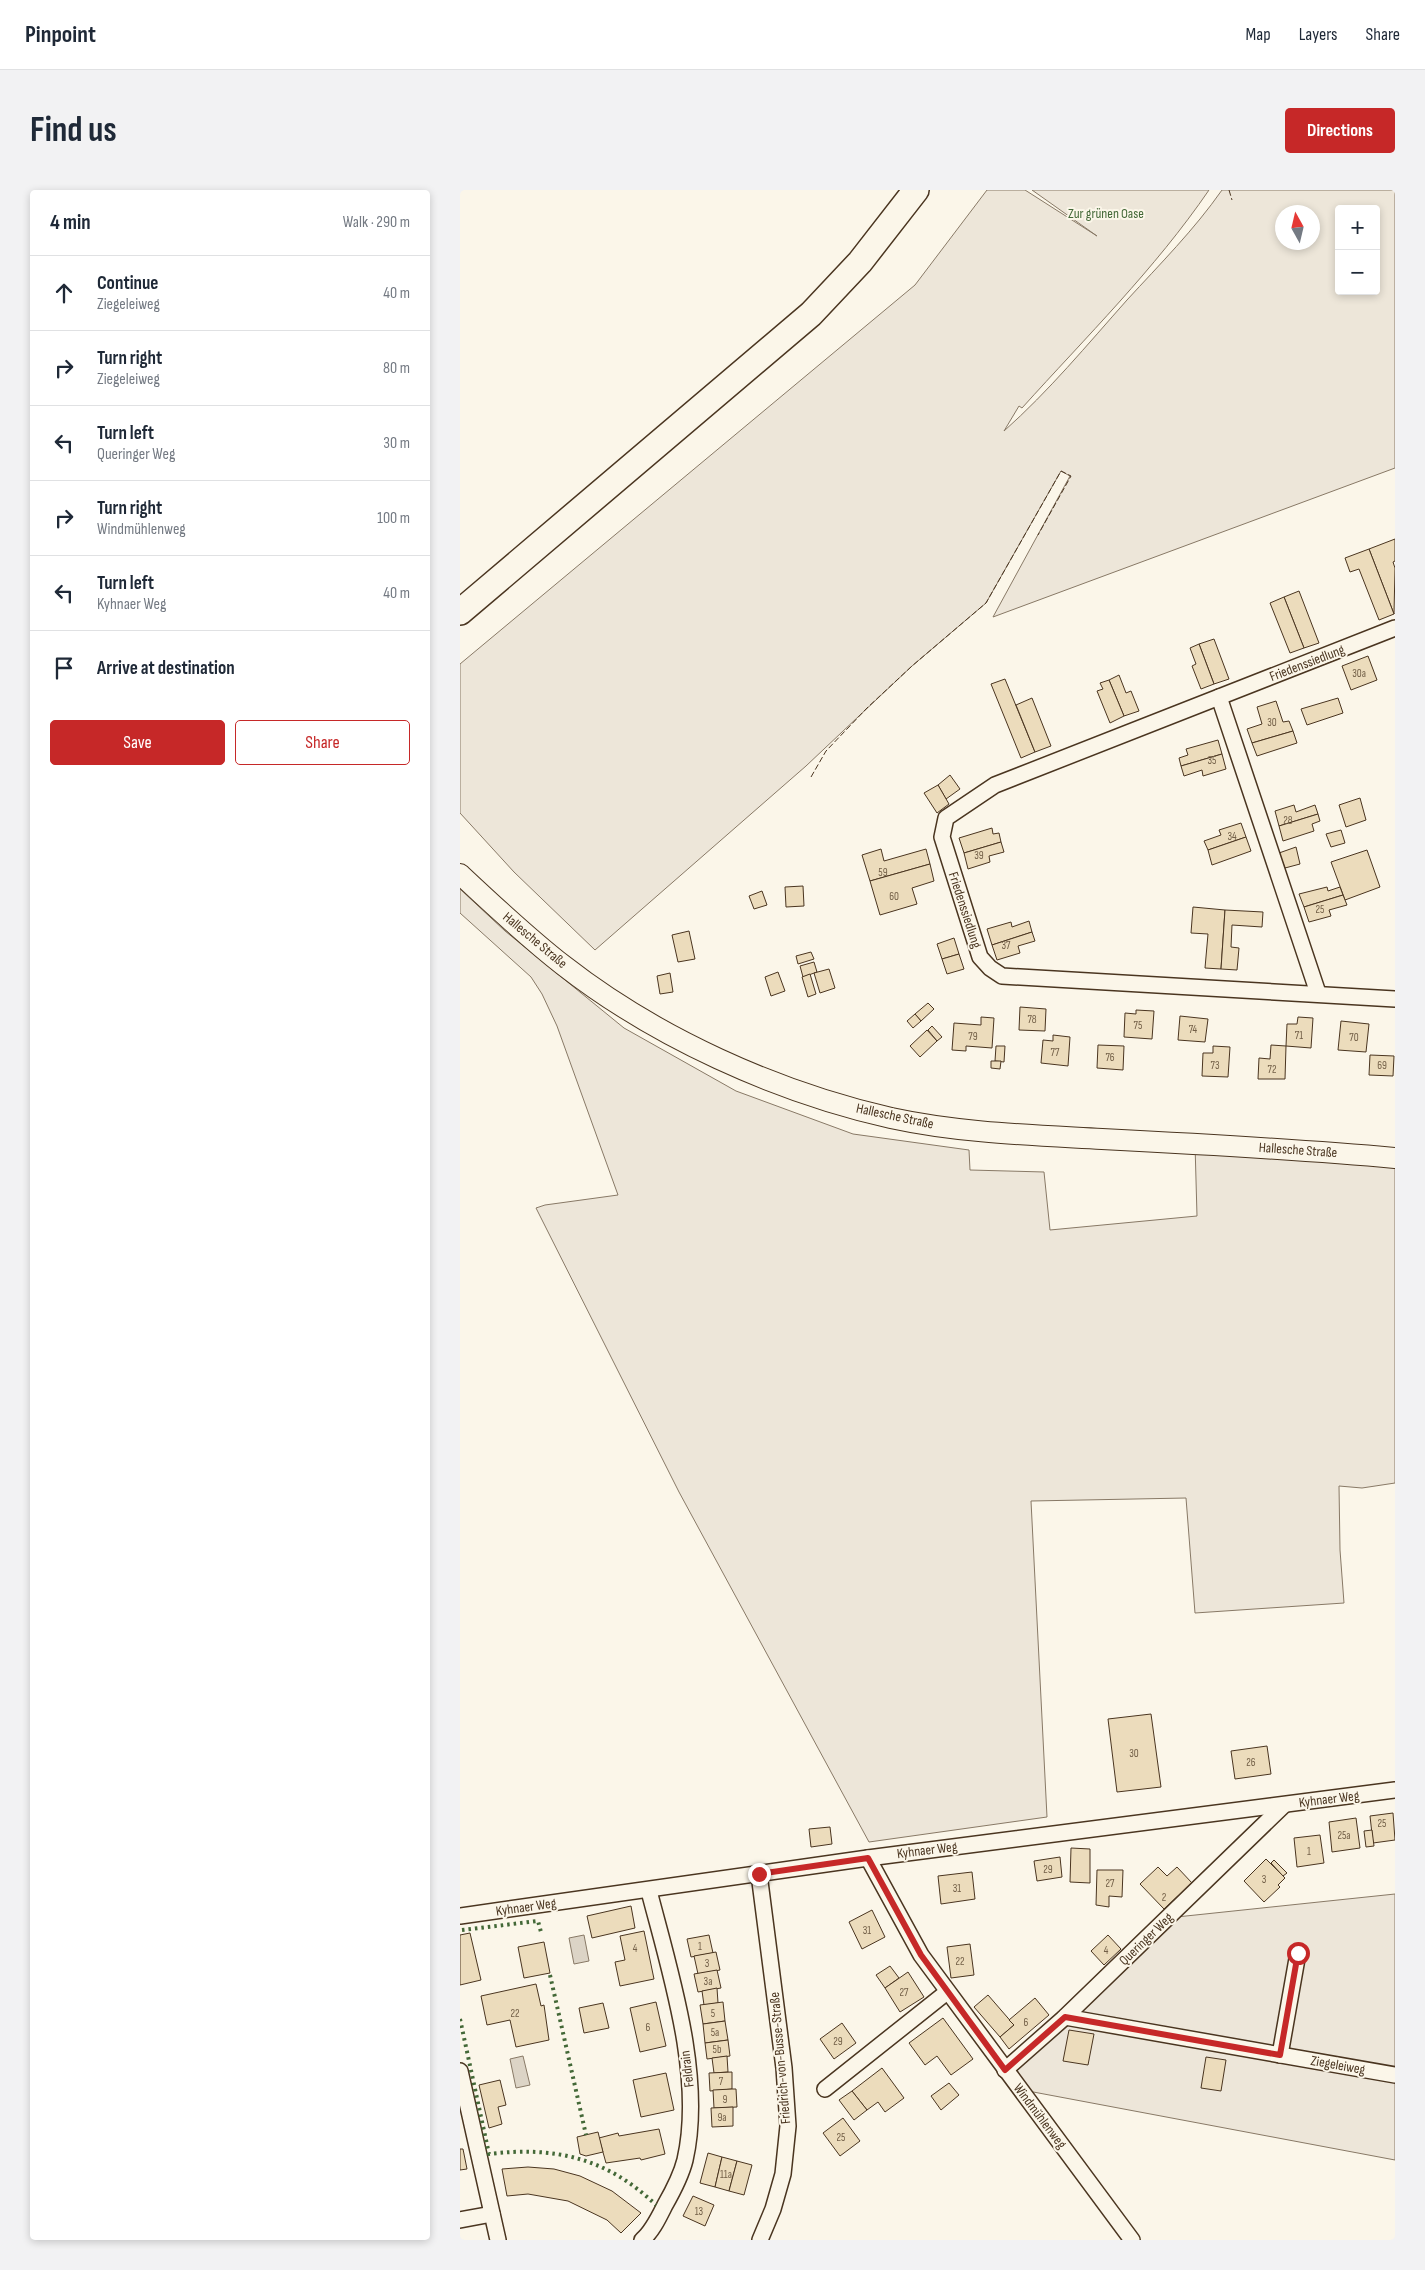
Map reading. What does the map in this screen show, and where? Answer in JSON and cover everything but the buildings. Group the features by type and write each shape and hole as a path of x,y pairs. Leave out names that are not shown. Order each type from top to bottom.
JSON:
{"main road":[{"path":"460,612 811,314 860,262 902,211 916,190"}],"street":[{"name":"Friedenssiedlung","path":"1395,628 995,785 946,818 942,837 980,957 990,968 1002,976 1395,999"},
{"path":"1219,697 1318,993"},
{"name":"Hallesche Straße","path":"461,875 563,965 606,996 682,1040 763,1078 803,1093 890,1118 968,1131 1215,1145 1395,1158"},
{"name":"Kyhnaer Weg","path":"460,1916 648,1891 868,1858 1395,1790"},
{"name":"Queringer Weg","path":"1005,2070 1065,2017 1284,1804"},
{"name":"Windmühlenweg","path":"868,1858 921,1955 1132,2240"},
{"name":"Friedrich-von-Busse-Straße","path":"759,1874 784,2068 788,2126 783,2174 773,2209 760,2240"},
{"name":"Feldrain","path":"642,2240 650,2230 676,2185 685,2161 691,2111 684,2046 670,1970 648,1891"},
{"path":"1280,2055 1298,1953"},
{"path":"825,2089 947,1992"},
{"name":"Ziegeleiweg","path":"1065,2017 1395,2075"},
{"path":"460,2071 498,2240"},
{"path":"460,2220 492,2214"}],"green space":[{"name":"Zur grünen Oase","path":"987,190 1025,190 1097,236 1032,190 1209,190 1143,275 1022,408 1019,406 1004,431 1037,400 1164,260 1222,190 1395,190 1395,468 993,617 1070,476 1061,471 986,603 912,666 806,766 595,950 514,872 460,813 460,664 915,285"},
{"path":"460,889 505,931 624,1028 736,1091 853,1134 969,1150 970,1170 1044,1172 1050,1230 1197,1216 1195,1144 1395,1159 1395,1483 1362,1488 1339,1486 1340,1550 1344,1603 1195,1613 1186,1498 1031,1501 1047,1817 869,1842 679,1492 536,1208 545,1205 618,1195 557,1026 542,994 531,977 460,913"},
{"path":"1395,1894 1395,2160 1028,2091 1017,2070 1065,2017 1167,1918"}],"shaded area":[{"path":"584,1935 589,1961 574,1964 569,1938"},
{"path":"523,2056 530,2085 516,2088 510,2059"}],"hedge":[{"path":"462,1930 538,1921 541,1932"},
{"path":"550,1975 586,2135"},
{"path":"460,2019 489,2154 536,2152 558,2154 579,2159 619,2176 656,2205"}],"fence":[{"path":"1229,190 1232,200"},
{"path":"811,777 826,751 867,708 912,666 986,603 1061,471 1071,476 1038,535"}],"route":[{"path":"759,1874 868,1858 921,1955 1005,2070 1065,2017 1280,2055 1298,1953"}]}
